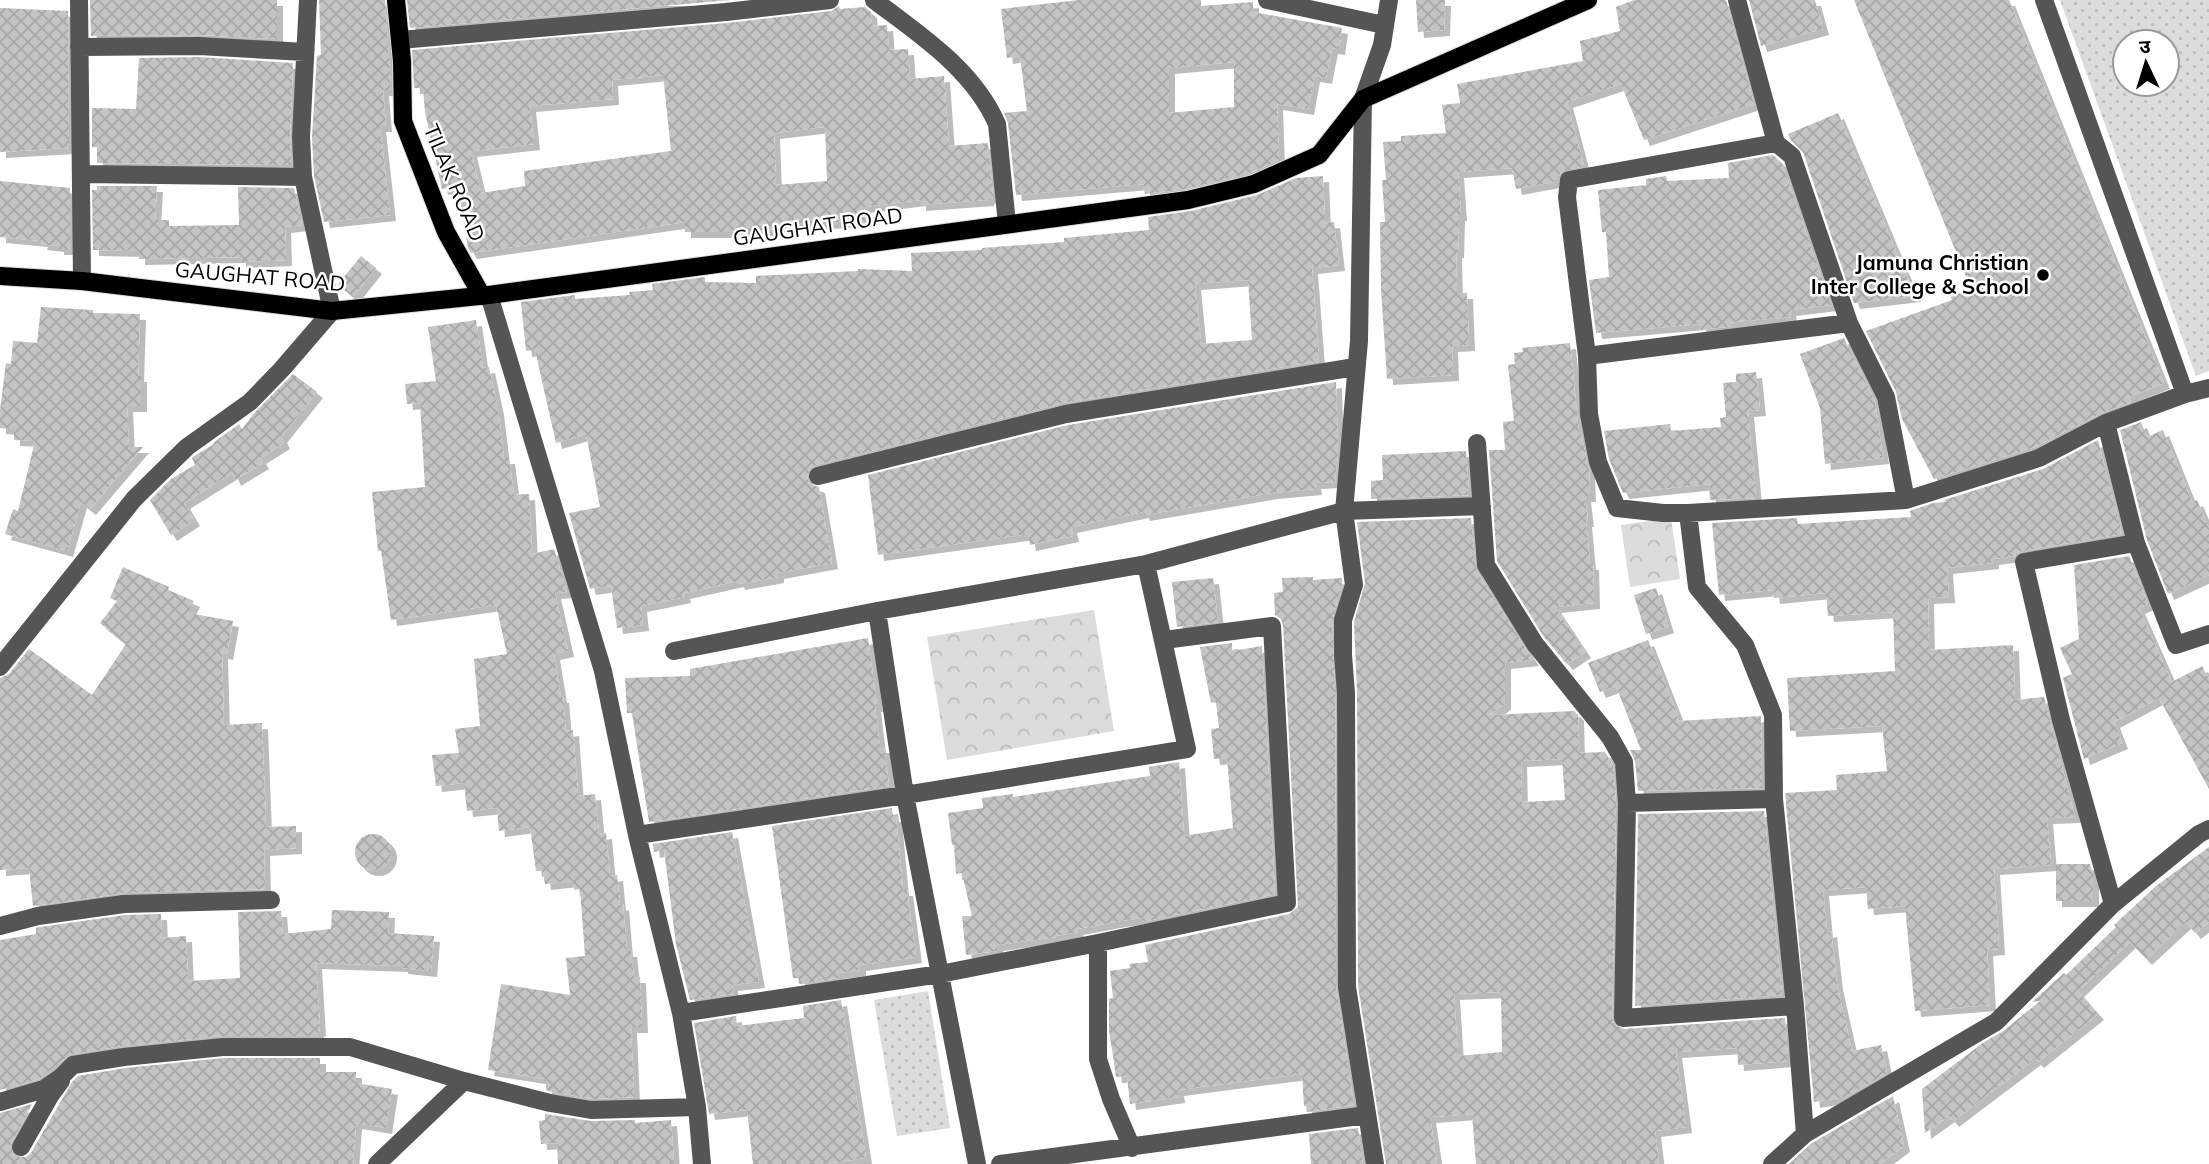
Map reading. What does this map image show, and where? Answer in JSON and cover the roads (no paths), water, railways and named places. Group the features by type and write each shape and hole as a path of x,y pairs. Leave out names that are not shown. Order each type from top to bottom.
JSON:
{"main road":[{"name":"TILAK ROAD","path":"396,0 403,121 446,232 486,295"},
{"name":"GAUGHAT ROAD","path":"0,276 82,281 332,311 486,295 1188,200 1254,184 1319,155 1363,99 1588,0"}],"street":[{"path":"79,0 82,281"},
{"path":"0,667 134,499 187,447 250,401 282,369 332,311 303,177 301,136 308,0"},
{"path":"400,40 726,12 830,0"},
{"path":"874,0 953,62 993,114 997,124 1007,224"},
{"path":"1267,0 1384,25"},
{"path":"1374,1164 1347,987 1346,693 1343,620 1354,585 1344,510 1359,341 1363,99 1382,45 1389,0"},
{"path":"1737,0 1776,143 1792,156 1849,323 1886,397 1906,500"},
{"path":"2044,0 2185,394"},
{"path":"79,47 199,47 305,52"},
{"path":"1776,143 1569,180 1567,197 1587,356 1589,414 1598,462 1617,508 1688,513 1906,500 2039,457 2106,423 2209,388"},
{"path":"82,174 303,177"},
{"path":"486,295 603,671 637,835 681,1013 697,1107 702,1164"},
{"path":"1587,356 1849,323"},
{"path":"818,476 1066,414 1356,367"},
{"path":"2106,423 2136,543 2176,645 2209,634"},
{"path":"1478,443 1486,565 1535,643 1610,737 1625,762 1623,1018 1796,1006"},
{"path":"674,651 877,611 1146,564 1344,510 1482,506"},
{"path":"1688,513 1697,587 1745,645 1773,715 1774,799 1796,1006 1805,1134"},
{"path":"2113,904 2062,720 2024,562 2136,543"},
{"path":"637,835 1187,749 1146,564"},
{"path":"877,611 905,795 977,1164"},
{"path":"681,1013 940,974 1287,904 1272,626 1164,640"},
{"path":"1626,803 1774,799"},
{"path":"1772,1164 1805,1134 1996,1022 2113,904 2209,828"},
{"path":"0,926 38,916 124,904 271,900"},
{"path":"1098,943 1098,1059 1111,1099 1132,1148"},
{"path":"0,1102 44,1089 73,1065 223,1047 350,1048 464,1081 550,1103 591,1110 697,1107"},
{"path":"21,1147 50,1096 73,1065"},
{"path":"377,1164 464,1081"},
{"path":"1000,1164 1367,1115"}],"place":[{"name":"Jamuna Christian Inter College & School","path":"2043,275"}]}
